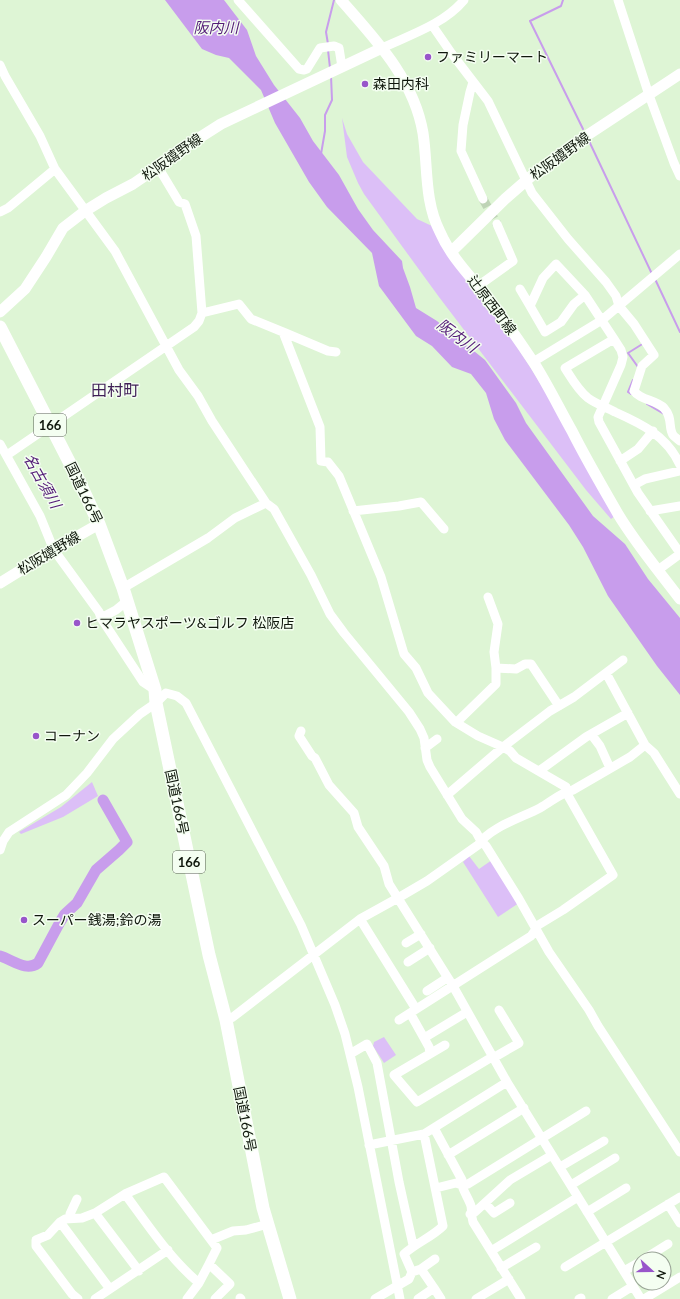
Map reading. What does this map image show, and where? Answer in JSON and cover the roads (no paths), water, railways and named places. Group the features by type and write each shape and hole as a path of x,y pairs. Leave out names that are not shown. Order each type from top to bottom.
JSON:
{"highway":[{"name":"国道166号","path":"0,327 79,481 99,524 123,588 155,690 156,703 209,955 226,1020 252,1157 268,1224 290,1299"}],"main road":[{"name":"辻原西町線","path":"343,1 400,72 416,104 423,133 428,190 432,213 440,234 451,252 514,334 533,362 553,394 571,430 619,515 680,599"},
{"name":"松阪嬉野線","path":"0,312 25,289 63,228 85,211 128,187 221,124 382,48"},
{"name":"松阪嬉野線","path":"451,252 505,199 536,172 574,144 680,74"},
{"name":"松阪嬉野線","path":"0,583 99,524"}],"street":[{"path":"238,0 299,69 304,70 307,68 320,48 334,46 339,48 342,67"},
{"path":"382,48 432,24 457,9 464,0"},
{"path":"618,0 649,95 680,176"},
{"path":"432,24 452,54 488,101 532,192 555,224 606,282 616,296 619,306 634,324 654,356 642,366 634,391 636,394 657,403 665,409 670,418 673,435 680,441"},
{"path":"0,64 5,76 40,136 55,169 116,251 179,370 198,396 212,421 266,503 274,509 311,575 330,614 409,712 420,728 424,738 427,760 447,795 462,819 476,832 486,846 549,952 589,1010 680,1152"},
{"path":"474,82 470,92 463,125 461,150 483,199"},
{"path":"8,453 50,426 194,327 199,321 202,313 196,236 185,204 179,202 158,167"},
{"path":"0,212 8,208 55,169"},
{"path":"478,286 513,261 497,224"},
{"path":"533,362 602,320 680,254"},
{"path":"530,306 543,278 556,264 585,295 621,350 623,357 621,365 598,417 599,422 634,485 650,511 680,553 658,570"},
{"path":"520,289 545,332 561,322 574,304 585,295"},
{"path":"202,313 239,304 251,319 328,351 336,352"},
{"path":"283,332 320,427 321,461 328,462 339,476 381,577 404,654 416,668 428,693 455,722 478,736 510,751 516,758 566,787 566,792 613,875 535,928 531,936 399,1020"},
{"path":"614,339 565,368 583,394 596,403 639,422 653,431 674,453 680,465"},
{"path":"620,461 638,449 653,431"},
{"path":"0,444 8,453 59,557 103,617 143,682 155,690"},
{"path":"634,485 645,479 680,471"},
{"path":"354,511 421,502 444,529"},
{"path":"123,588 208,538 235,518 266,503"},
{"path":"650,511 680,506"},
{"path":"455,722 459,720 496,684 494,652 498,624 488,597"},
{"path":"103,617 116,610 127,601"},
{"path":"447,795 503,747 550,711 574,697 623,660"},
{"path":"496,668 516,669 525,664 531,664 559,706"},
{"path":"606,672 645,745 654,753 680,794"},
{"path":"0,850 3,841 9,832 66,795 87,773 113,739 140,714 156,703 166,693 182,699 190,710 290,903 314,954 335,1005 350,1054 400,1299"},
{"path":"538,771 591,734 628,714"},
{"path":"301,732 299,736 312,756 315,758 329,785 354,813 358,828 384,866 389,884 453,986 507,1082 632,1284"},
{"path":"591,734 602,750 610,768"},
{"path":"425,748 437,739"},
{"path":"226,1020 233,1017 360,919 398,898 458,860 500,827 566,792 573,790 630,757 645,745"},
{"path":"360,919 413,1011 429,1047 430,1054"},
{"path":"406,943 421,934"},
{"path":"408,962 430,948"},
{"path":"427,991 447,978"},
{"path":"445,1045 394,1075 417,1102 519,1043 499,1010"},
{"path":"424,1038 467,1012"},
{"path":"350,1054 367,1044 377,1063 399,1182 413,1245"},
{"path":"369,1145 424,1134 507,1082"},
{"path":"448,1155 524,1108"},
{"path":"436,1188 456,1183 462,1185 468,1184 586,1111"},
{"path":"434,1128 462,1180 464,1193 471,1206 470,1214 473,1222 509,1279 518,1298"},
{"path":"424,1134 443,1226 439,1231 413,1245 404,1254 434,1288 441,1299"},
{"path":"560,1168 604,1141"},
{"path":"470,1214 475,1212 510,1180 552,1155"},
{"path":"571,1185 615,1158"},
{"path":"78,1299 72,1294 36,1246 36,1240 48,1235 65,1218 82,1218 95,1213 125,1194 164,1177 217,1248 199,1283 187,1299"},
{"path":"588,1212 626,1188"},
{"path":"125,1194 168,1250 192,1278 199,1283"},
{"path":"491,1251 578,1197"},
{"path":"565,1267 680,1197"},
{"path":"70,1218 70,1214 77,1199"},
{"path":"485,1203 494,1212 510,1203"},
{"path":"668,1204 680,1223"},
{"path":"95,1213 139,1270"},
{"path":"60,1222 110,1289"},
{"path":"211,1240 233,1231 246,1230 268,1224"},
{"path":"657,1251 668,1244"},
{"path":"502,1268 536,1247"},
{"path":"95,1299 168,1250"},
{"path":"375,1299 409,1279 417,1270 436,1258"},
{"path":"209,1264 230,1284 214,1299"},
{"path":"624,1271 632,1266"},
{"path":"637,1291 643,1299 680,1277"},
{"path":"476,1299 509,1279"},
{"path":"612,1299 632,1287"},
{"path":"418,1299 434,1288"}],"water":[{"name":"阪内川","path":"165,0 224,0 247,30 256,56 274,85 300,118 313,141 339,175 358,209 373,230 402,261 416,308 437,321 485,360 516,403 526,423 593,516 625,544 648,579 680,618 680,695 657,666 608,596 583,547 569,525 505,440 494,419 486,393 471,374 452,367 432,346 416,336 379,286 372,253 327,207 309,182 275,123 261,90 229,58 216,55 202,49"}],"waterway":[{"path":"328,44 326,32 334,0"},
{"path":"563,0 561,6 530,21 583,129"},
{"path":"328,50 330,68"},
{"path":"321,154 325,131 325,115 332,100 331,76"},
{"path":"589,141 652,274"},
{"path":"655,279 680,332"},
{"path":"638,367 628,353 644,343"},
{"path":"631,394 628,392 633,380"},
{"path":"647,404 664,414"},
{"name":"名古須川","path":"0,956 24,966 38,963 60,922 65,914 77,903 96,870 127,842 103,800"}],"tunnel":[{"path":"483,199 497,224"}],"place":[{"name":"ファミリーマート","path":"428,57"},
{"name":"森田内科","path":"365,84"},
{"name":"ヒマラヤスポーツ&ゴルフ 松阪店","path":"77,623"},
{"name":"コーナン","path":"36,736"},
{"name":"スーパー銭湯;鈴の湯","path":"24,920"}],"district":[{"name":"田村町","path":"115,390"}]}
